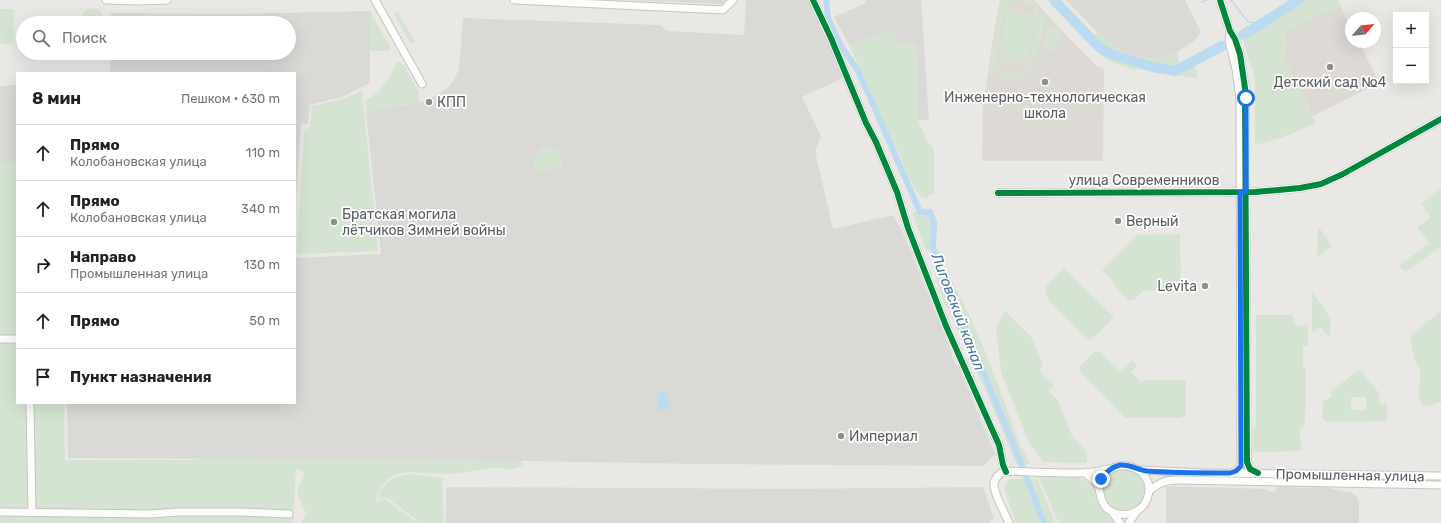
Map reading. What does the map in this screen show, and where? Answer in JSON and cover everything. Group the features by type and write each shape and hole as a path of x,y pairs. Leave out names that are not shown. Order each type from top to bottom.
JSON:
{"street":[{"path":"106,0 167,0"},
{"path":"374,0 422,84"},
{"path":"514,0 723,10 733,0"},
{"path":"813,0 831,38 866,123 876,142 897,192 911,236 946,326 999,444 1003,465 1006,472"},
{"path":"1220,0 1230,31 1229,41 1237,75 1240,98 1243,192 1246,462 1250,469 1258,474"},
{"name":"улица Современников","path":"998,193 1243,192 1300,188 1321,184 1349,171 1441,119"},
{"path":"1230,473 1238,470 1241,466 1243,192"},
{"path":"0,339 16,339"},
{"path":"30,404 32,512"},
{"path":"1009,523 995,492 994,484 996,477 1002,473 1085,473 1099,472 1125,465 1139,470 1145,477 1149,491 1144,505 1137,511 1129,523"},
{"path":"1099,489 1101,479 1111,468"},
{"name":"Промышленная улица","path":"1139,470 1161,472 1258,474 1441,476"},
{"path":"1085,473 1094,480 1099,489 1102,503 1113,512 1120,523"},
{"name":"Промышленная улица","path":"1149,491 1160,482 1176,480 1441,485"},
{"path":"1113,512 1127,515 1137,511"},
{"path":"0,512 151,514 179,512 241,512 290,514"}],"shaded area":[{"path":"631,0 725,0 725,4"},
{"path":"746,0 809,0 827,37 843,78 802,97 821,136 815,151 833,229 893,215 903,233 952,353 952,357 955,364 959,368 995,454 983,466 68,458 67,404 296,404 296,258 381,254 366,112 425,101 448,88 459,69 463,18 660,25 669,31 744,35"},
{"path":"866,0 921,0 929,120 918,120 916,43 898,43 891,30 849,45 834,17 866,3"},
{"name":"Инженерно-технологическая школа","path":"1000,0 1034,0 1097,66 1104,69 1103,161 982,161 983,105"},
{"path":"1066,0 1185,0 1201,32 1194,41 1175,53 1160,58 1129,55 1116,48 1096,31"},
{"name":"Детский сад №4","path":"1340,5 1345,15 1345,48 1362,48 1379,83 1313,116 1285,60 1286,32"},
{"path":"370,11 370,83 342,97 310,105 308,124 301,124 296,199 296,72 110,72 111,60 296,60 296,16 111,16 111,13 235,14"},
{"path":"16,85 16,164 0,164 0,86"},
{"path":"1166,486 1266,489 1268,491 1275,492 1278,487 1326,487 1351,492 1357,497 1359,503 1359,523 1166,523"},
{"path":"446,487 786,489 983,487 994,519 990,521 991,523 446,523"}],"green space":[{"path":"1002,0 1005,0 1005,3 1009,0 1018,0 1011,2 1005,9 1036,15 1031,5 1021,0 1031,0 1038,8 1040,18 1041,15 1045,16 1037,59 1033,58 1031,66 1027,72 1016,79 1005,77 994,67 993,74 989,73","holes":["1003,11 1037,17 1030,63 996,58","996,60 1029,65 1029,66 1020,74 1010,75 1001,71"]},
{"path":"1305,0 1337,0 1340,5 1286,32 1285,60 1316,123 1281,138 1255,145 1255,78 1243,39"},
{"path":"94,8 101,11 101,16 84,16 83,13 87,9"},
{"path":"0,9 12,9 14,11 13,43 0,44"},
{"path":"370,11 391,48 390,51 370,51"},
{"path":"395,12 398,12 415,41 414,43 410,43 394,14"},
{"path":"1006,13 1035,18 1028,61 999,57"},
{"path":"1048,26 1060,28 1056,51 1044,49"},
{"path":"891,30 898,43 916,43 918,120 928,144 931,144 934,152 934,193 932,195 930,193 927,198 922,197 916,191 907,174 898,151 884,126 872,93 849,45"},
{"path":"1096,31 1117,48 1130,55 1157,58 1178,53 1178,62 1195,66 1197,71 1196,78 1157,73 1140,69 1132,70 1109,61 1097,52 1093,46"},
{"path":"397,61 403,64 419,92 419,102 366,112 365,100 376,94 385,84"},
{"path":"362,90 378,251 297,254 304,133 310,125 312,106 343,99"},
{"path":"545,147 557,149 563,163 561,167 541,172 534,169 536,156 539,151"},
{"path":"0,162 16,162 16,404 64,404 65,460 198,460 199,458 521,461 523,464 513,469 482,469 454,474 415,472 405,473 388,479 381,487 376,499 377,502 385,499 413,520 420,523 302,523 306,513 297,492 304,474 302,471 296,469 293,523 0,523"},
{"path":"1441,188 1441,247 1405,272 1399,265 1430,243 1417,227 1431,217 1421,204"},
{"path":"927,211 935,216 936,249 926,251 912,213"},
{"path":"1318,226 1332,246 1317,257"},
{"path":"1180,234 1181,290 1143,291 1133,300 1128,300 1113,284 1114,282 1102,271 1138,235"},
{"path":"941,256 948,275 965,306 987,356 1019,443 1029,463 1025,466 1017,465 1015,461 971,356 957,329 950,311 944,303 931,261 931,257"},
{"path":"1064,268 1114,317 1090,341 1048,300 1045,288"},
{"path":"1312,292 1330,318 1331,330 1329,337 1321,327 1312,333"},
{"path":"1006,311 1031,336 1043,365 1039,370 1054,385 1048,391 1057,399 1072,436 1086,451 1087,463 1043,462 1029,443 1001,372 996,329 1003,313"},
{"path":"1441,311 1441,403 1438,402 1427,406 1419,399 1420,369 1415,362 1410,336"},
{"path":"1256,315 1292,315 1296,326 1308,325 1308,346 1303,346 1303,368 1306,368 1305,427 1300,427 1301,451 1252,452 1252,427 1256,427"},
{"path":"1095,351 1099,351 1120,371 1132,360 1137,366 1131,372 1141,383 1144,380 1186,380 1186,414 1181,418 1125,418 1079,370 1079,367"},
{"path":"1359,371 1363,373 1379,393 1380,404 1387,404 1386,421 1326,422 1323,419 1322,402 1332,396 1330,392","holes":["1351,397 1366,397 1366,410 1351,410"]},
{"path":"1120,469 1128,469 1139,475 1145,486 1145,494 1139,505 1128,511 1120,511 1109,505 1103,494 1103,486 1109,475"},
{"path":"410,474 442,478 444,523 421,523 387,498 378,500 381,489 389,481"},
{"path":"1038,475 1071,475 1085,480 1093,489 1098,505 1115,523 1059,523"},
{"path":"1037,478 1055,523 1016,523 1004,488 1006,482 1010,479"}],"water":[{"path":"659,393 667,393 669,406 668,409 662,411 659,409 656,396"}],"waterway":[{"name":"Лиговский канал","path":"826,0 828,18 841,46 857,69 920,212 930,212 934,222 933,247 941,273 1019,458 1044,523"},
{"path":"1054,0 1096,44 1105,51 1153,67 1175,71 1222,46"},
{"path":"1201,2 1207,0"},
{"path":"1231,0 1248,22 1259,24"},
{"path":"1243,35 1299,0"}],"cycle path":[{"path":"813,0 831,38 866,123 876,142 897,192 908,228 946,326 999,445 1006,472"},
{"path":"1220,0 1230,31 1235,39 1240,54 1245,88 1247,462 1250,469 1258,473"},
{"path":"998,193 1255,192 1300,188 1321,184 1343,174 1441,119"}],"place":[{"name":"Детский сад №4","path":"1330,67"},
{"name":"Инженерно-технологическая школа","path":"1045,82"},
{"name":"КПП","path":"429,102"},
{"name":"Верный","path":"1118,221"},
{"name":"Братская могила лётчиков Зимней войны","path":"334,222"},
{"name":"Levita","path":"1205,286"},
{"name":"Империал","path":"841,436"}],"route":[{"path":"1101,479 1111,468 1120,465 1134,467 1139,470 1161,472 1230,473 1238,470 1241,466 1240,192 1246,192 1246,98"}]}
